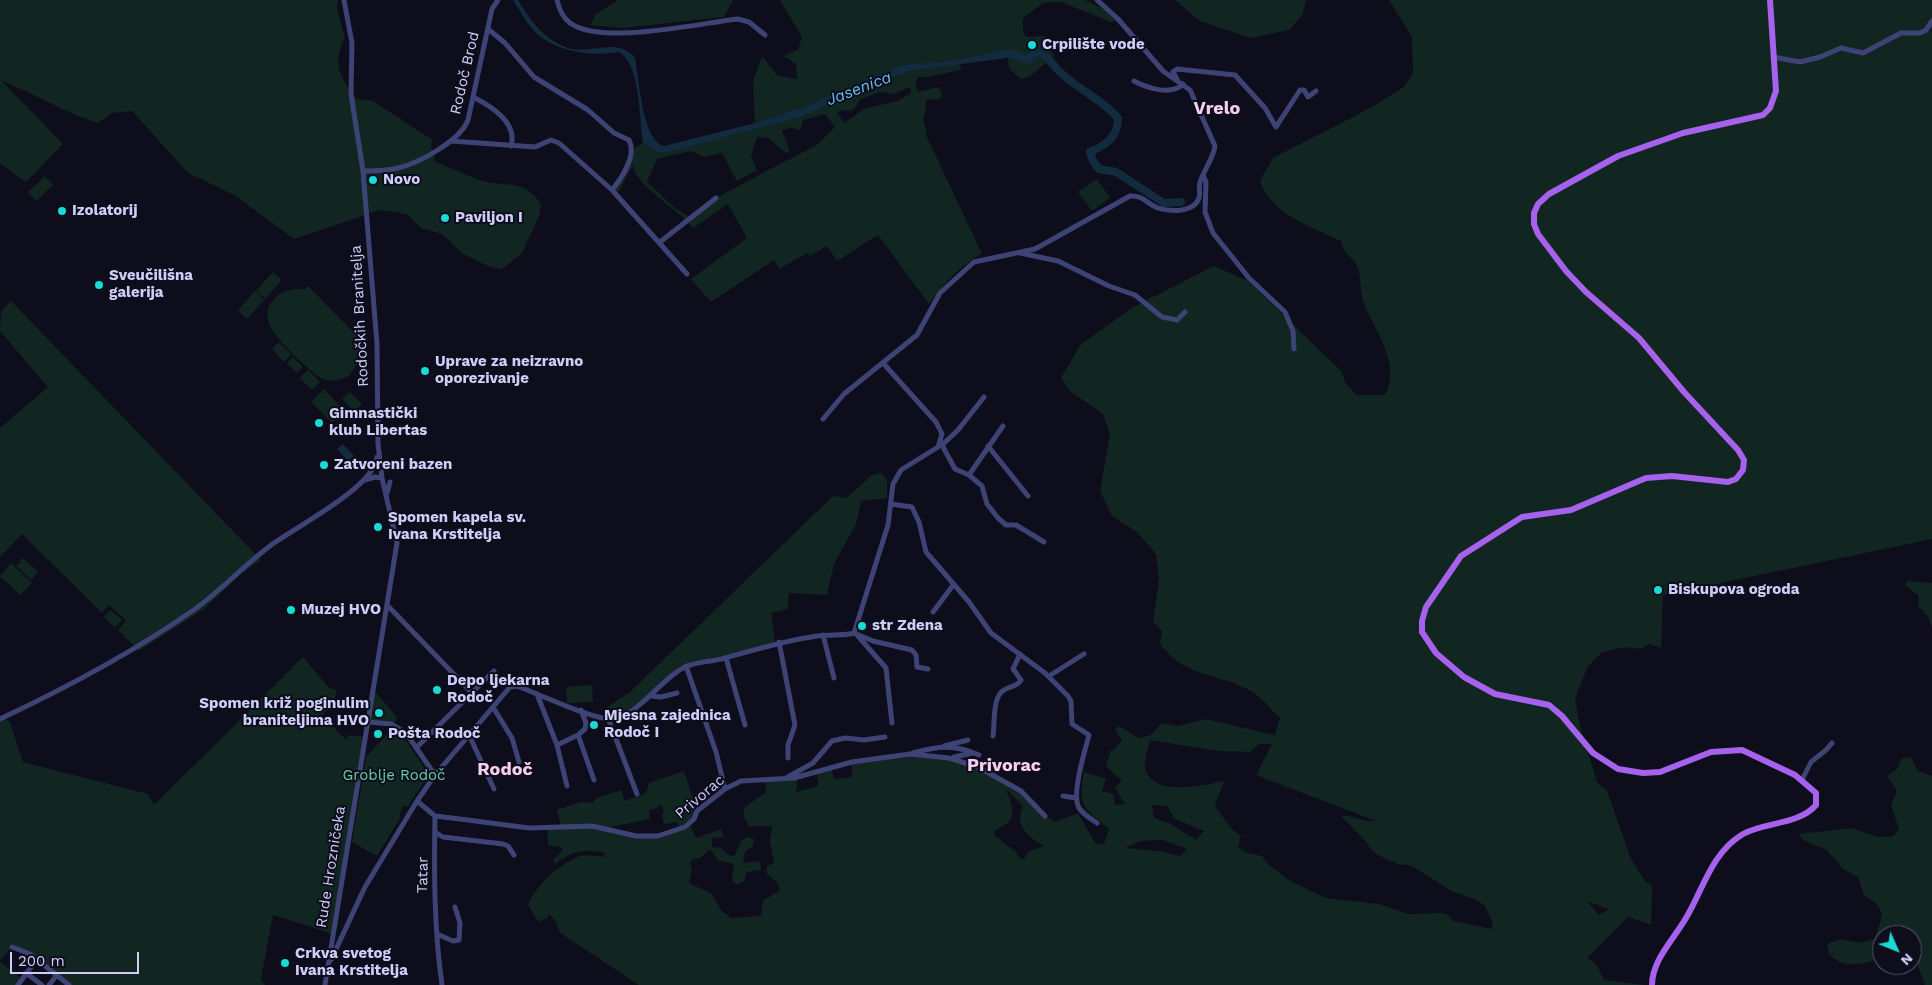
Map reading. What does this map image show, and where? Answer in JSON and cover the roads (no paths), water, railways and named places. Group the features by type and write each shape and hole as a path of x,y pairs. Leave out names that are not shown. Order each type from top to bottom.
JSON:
{"main road":[{"path":"1652,985 1656,966 1686,918 1707,874 1725,850 1736,838 1748,832 1801,815 1816,805 1816,793 1802,780 1754,754 1733,750 1711,752 1660,772 1633,773 1618,769 1593,752 1553,708 1543,703 1495,694 1464,677 1429,645 1422,627 1428,603 1461,556 1522,517 1571,510 1646,478 1672,476 1728,482 1742,474 1744,464 1738,450 1684,392 1639,338 1576,282 1538,234 1533,216 1538,204 1549,194 1618,156 1690,131 1753,119 1763,115 1770,108 1775,97 1770,0"}],"street":[{"name":"Rodočkih Branitelja","path":"344,0 352,42 351,94 362,171 377,344 378,444 384,488"},
{"name":"Rodoč Brod","path":"362,171 403,166 451,141 465,127 492,9 498,0"},
{"path":"557,0 561,14 569,22 583,28 603,32 630,32 738,19 749,22 765,35"},
{"path":"1097,0 1118,19 1163,71 1181,82"},
{"path":"1773,57 1800,62 1820,57 1842,48 1862,53 1900,34 1920,33 1926,30 1932,21"},
{"path":"488,29 505,43 534,77 588,110 614,133 629,140 631,146 630,157 622,176 612,190"},
{"path":"823,419 837,400 917,335 940,293 968,266 980,260 1018,253 1044,245 1130,196 1139,196 1155,206 1166,210 1191,208 1198,200 1203,175 1214,152 1215,144 1206,129 1195,99 1173,72 1177,69 1235,75 1265,108 1276,127 1300,90 1304,90 1308,97 1316,91"},
{"path":"1134,81 1146,88 1155,89 1173,88 1181,82"},
{"path":"473,97 488,105 504,120 513,136 511,146"},
{"path":"451,141 535,147 554,141 565,147 612,190 687,274"},
{"path":"1203,175 1206,182 1205,212 1213,233 1249,278 1285,312 1293,331 1294,349"},
{"path":"660,242 716,198"},
{"path":"1018,253 1058,262 1109,286 1135,295 1162,317 1177,320 1185,312"},
{"path":"883,363 940,426 942,444 955,470 969,475 982,486 987,504 998,518 1006,525 1016,525 1044,542"},
{"path":"854,633 888,525 891,491 898,474 942,444 962,426 984,397"},
{"path":"969,475 1003,426"},
{"path":"0,719 78,682 196,608 250,561 308,520 340,501 362,482 371,473 377,462 378,444"},
{"path":"988,446 1028,496"},
{"path":"371,473 381,475"},
{"path":"362,482 381,475"},
{"path":"388,501 390,482"},
{"name":"Rude Hrozničeka","path":"325,985 397,542 384,488"},
{"path":"891,504 912,506 919,522 926,552 954,584 991,633 1049,676 1069,698 1072,724 1089,734 1076,798 1081,811 1097,823"},
{"path":"932,612 954,584"},
{"path":"388,606 472,693"},
{"path":"854,633 886,668 892,723"},
{"path":"329,964 365,887 417,801 469,735 508,689 514,686 608,718 623,715 651,696 674,674 686,666 726,658 779,642 823,635 854,633 873,641 912,650 916,655 917,666 928,670"},
{"path":"823,635 834,678"},
{"path":"779,642 795,725 788,745 788,758"},
{"path":"994,736 998,695 1003,690 1018,684 1021,680 1013,670 1020,654"},
{"path":"1049,676 1084,654"},
{"path":"726,658 745,725"},
{"path":"686,666 709,729 725,789"},
{"path":"416,748 494,671"},
{"path":"537,693 557,744 567,786"},
{"path":"651,696 661,697 677,693"},
{"path":"493,707 512,738 519,762"},
{"path":"557,744 578,735 586,727 581,710"},
{"path":"608,718 637,794"},
{"path":"368,722 399,727 406,733 435,776"},
{"path":"469,735 494,789"},
{"path":"578,735 594,780"},
{"path":"784,779 813,763 832,741 846,738 864,740 885,737"},
{"path":"910,754 968,740"},
{"path":"1802,780 1811,762 1832,743"},
{"path":"944,746 976,754 949,758"},
{"name":"Privorac","path":"435,816 529,828 592,826 629,835 658,836 685,827 694,819 697,811 725,789 741,781 784,779 852,762 910,754 949,758 978,767 1028,797 1045,816"},
{"path":"1062,796 1076,798"},
{"path":"417,801 435,816"},
{"name":"Tatar","path":"435,816 434,890 437,953 442,985"},
{"path":"435,832 443,837 503,844 508,846 514,855"},
{"path":"437,934 453,941 459,940 460,923 455,907"},
{"path":"12,947 37,959 69,985"},
{"path":"18,985 37,959"},
{"path":"26,973 42,985"},
{"path":"49,985 56,974"}],"water":[{"path":"513,0 518,0 538,28 551,40 559,44 576,50 603,47 620,48 635,58 646,121 651,133 664,146 755,123 800,108 902,65 956,60 1007,49 1007,58 916,70 883,80 800,117 666,153 657,152 643,143 638,93 626,58 619,52 586,53 553,44 535,32"},
{"path":"343,444 354,456 348,461 337,449"}],"waterway":[{"name":"Jasenica","path":"998,55 1009,53 1027,60 1035,53 1046,57 1066,77 1105,105 1118,118 1116,130 1110,140 1090,152 1093,161 1099,169 1116,172 1164,203 1181,202"}],"place":[{"name":"Crpilište vode","path":"1032,45"},
{"name":"Novo","path":"373,180"},
{"name":"Izolatorij","path":"62,211"},
{"name":"Paviljon I","path":"445,218"},
{"name":"Sveučilišna galerija","path":"99,285"},
{"name":"Uprave za neizravno oporezivanje","path":"425,371"},
{"name":"Gimnastički klub Libertas","path":"319,423"},
{"name":"Zatvoreni bazen","path":"324,465"},
{"name":"Spomen kapela sv. Ivana Krstitelja","path":"378,527"},
{"name":"Biskupova ogroda","path":"1658,590"},
{"name":"Muzej HVO","path":"291,610"},
{"name":"str Zdena","path":"862,626"},
{"name":"Depo ljekarna Rodoč","path":"437,690"},
{"name":"Spomen križ poginulim braniteljima HVO","path":"379,713"},
{"name":"Mjesna zajednica Rodoč I","path":"594,725"},
{"name":"Pošta Rodoč","path":"378,734"},
{"name":"Crkva svetog Ivana Krstitelja","path":"285,963"}],"district":[{"name":"Vrelo","path":"1217,109"},
{"name":"Privorac","path":"1004,766"},
{"name":"Rodoč","path":"505,770"}],"park label":[{"name":"Groblje Rodoč","path":"394,776"}]}
